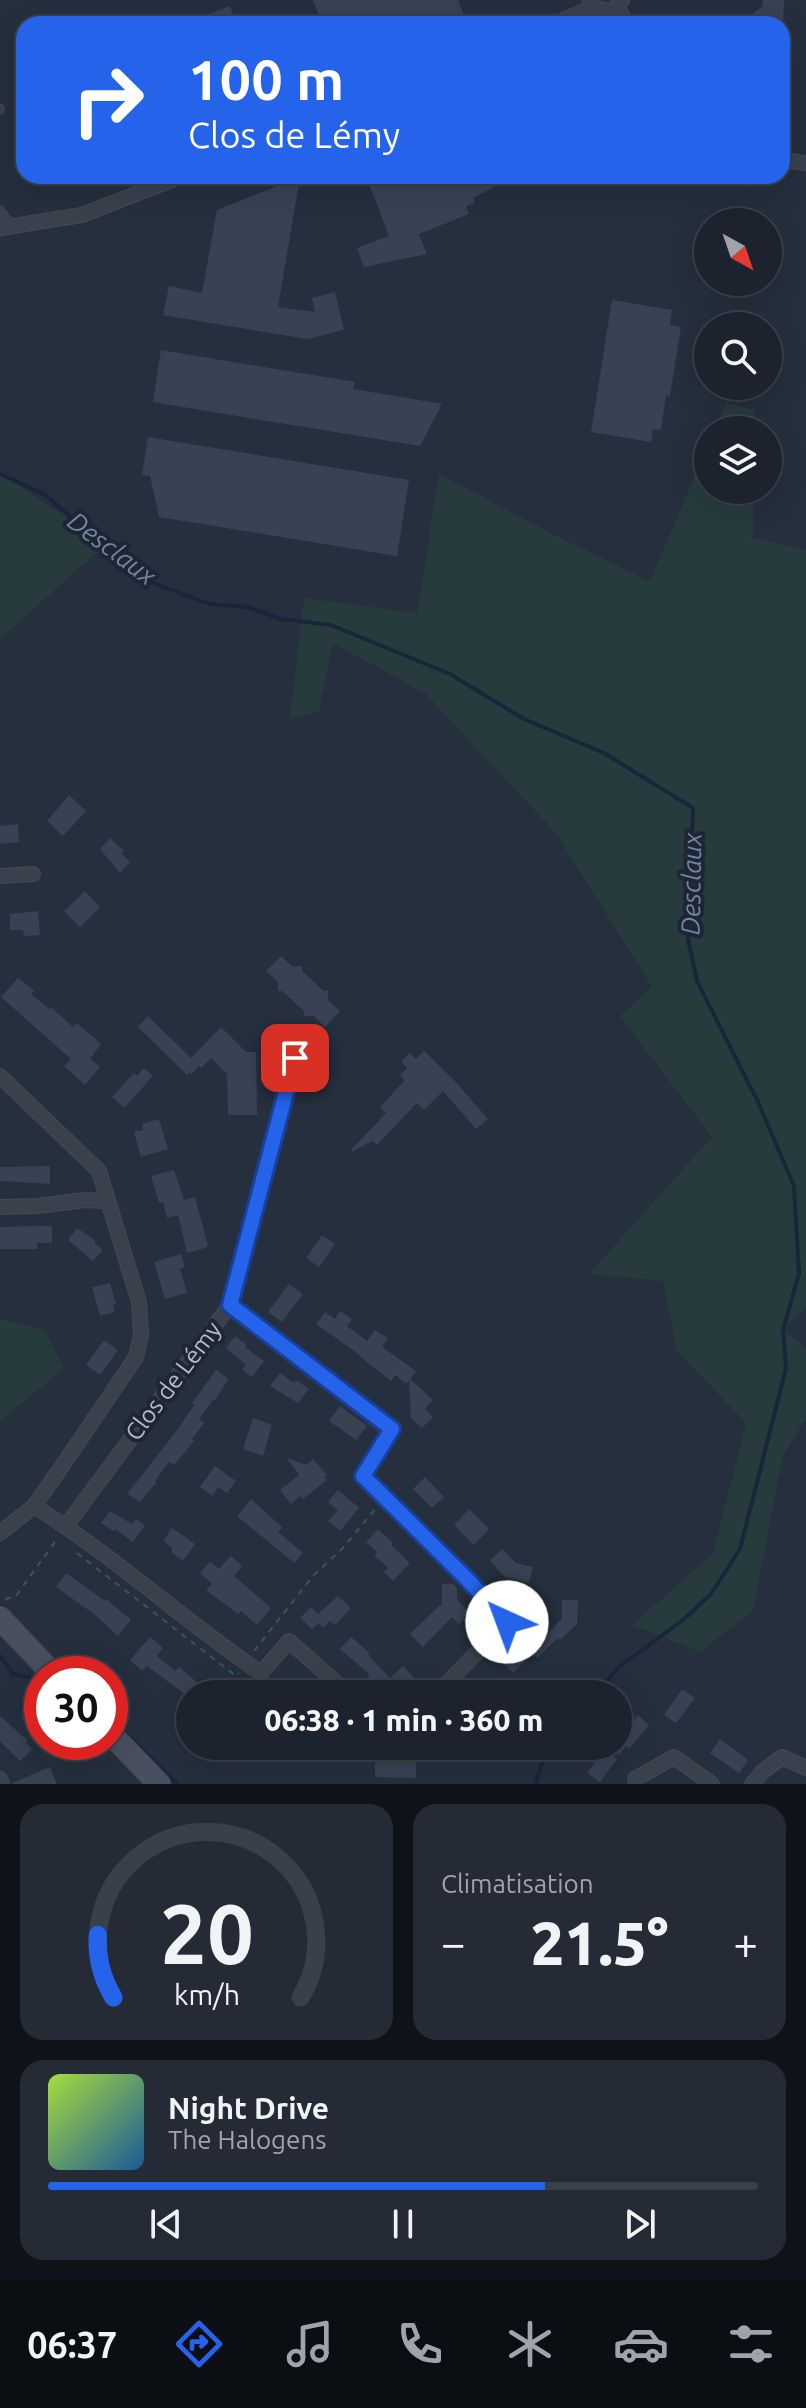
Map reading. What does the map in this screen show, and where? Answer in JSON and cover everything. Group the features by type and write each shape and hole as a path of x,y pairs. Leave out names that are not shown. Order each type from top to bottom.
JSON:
{"street":[{"path":"569,16 592,4 607,11 619,4"},
{"path":"6,227 82,215 161,184"},
{"path":"0,876 33,874"},
{"path":"230,1305 295,1058"},
{"path":"0,1076 99,1171 139,1302 141,1335 136,1357 34,1506 0,1533"},
{"path":"0,1207 107,1201"},
{"name":"Clos de Lémy","path":"62,1532 230,1305 392,1429 363,1476 507,1622 450,1680"},
{"path":"34,1506 62,1532 261,1673 289,1641 333,1680"},
{"path":"0,1618 36,1656"},
{"path":"128,1752 159,1784"},
{"path":"635,1779 674,1757 712,1784"},
{"path":"752,1784 782,1757 806,1768"}],"lane":[{"path":"0,210 6,227"}],"path":[{"path":"70,1547 236,1676 313,1576 342,1549 384,1498"},
{"path":"0,1602 16,1596 62,1532"}],"green space":[{"path":"726,403 755,410 755,416 720,416"},
{"path":"0,473 106,544 0,639"},
{"path":"439,474 650,581 694,478 694,504 754,504 753,538 806,550 806,1307 784,1330 806,1349 806,1418 783,1456 753,1611 700,1652 632,1625 713,1553 746,1423 677,1351 663,1281 589,1274 712,1137 620,1016 652,987 555,832 426,694 333,643 319,712 290,718 304,598 417,613"},
{"path":"0,1319 45,1330 64,1368 0,1421"}],"building":[{"path":"313,0 458,0 464,16 406,15 319,16"},
{"path":"763,0 784,0 783,16 749,16 762,7"},
{"path":"230,6 234,16 204,16"},
{"path":"282,184 299,184 278,307 315,312 312,298 335,292 344,330 307,339 163,315 169,286 202,293 217,210"},
{"path":"369,184 498,184 473,198 475,203 466,206 469,214 419,234 427,254 364,267 357,248 389,236"},
{"path":"612,300 672,310 670,325 681,327 670,396 666,395 661,430 653,429 651,442 591,432"},
{"path":"161,350 355,382 353,389 442,404 420,446 153,402"},
{"path":"148,437 409,480 397,556 159,517 150,476 142,475"},
{"path":"69,795 86,811 63,836 47,821"},
{"path":"18,824 19,842 0,844 0,826"},
{"path":"110,838 124,851 122,854 130,862 120,873 100,849"},
{"path":"85,891 100,907 80,927 64,911"},
{"path":"38,911 40,935 24,936 23,930 10,930 10,914"},
{"path":"281,956 293,967 302,966 302,971 324,991 328,990 328,1000 340,1011 325,1027 314,1016 304,1016 304,1011 282,991 278,991 278,982 266,971"},
{"path":"18,978 49,1009 51,1007 73,1027 77,1023 101,1044 90,1059 100,1067 85,1085 64,1066 71,1059 1,997"},
{"path":"148,1016 191,1058 221,1027 246,1052 256,1052 257,1115 228,1115 227,1074 211,1058 187,1075 138,1027"},
{"path":"424,1051 488,1119 476,1129 443,1091 424,1110 417,1103 377,1145 372,1141 352,1152 386,1113 380,1107 405,1080 400,1075 407,1068 401,1062 409,1053 416,1059"},
{"path":"144,1068 153,1076 124,1108 112,1097 134,1073 137,1076"},
{"path":"159,1119 168,1149 141,1157 134,1132 143,1130 142,1124"},
{"path":"50,1166 50,1184 0,1181 0,1167"},
{"path":"174,1170 184,1200 195,1197 208,1246 187,1253 178,1215 167,1218 151,1176"},
{"path":"52,1226 52,1243 37,1243 37,1249 0,1249 0,1227"},
{"path":"77,1228 103,1250 93,1261 68,1240"},
{"path":"322,1235 335,1244 319,1267 306,1258"},
{"path":"181,1254 185,1267 180,1269 187,1293 165,1299 154,1262"},
{"path":"110,1283 115,1312 100,1316 92,1287"},
{"path":"289,1284 303,1294 282,1322 268,1312"},
{"path":"340,1311 352,1319 347,1326 367,1341 375,1330 388,1338 382,1347 416,1371 410,1379 433,1400 425,1409 433,1417 422,1428 411,1418 409,1380 406,1384 395,1375 391,1381 316,1324 325,1312 335,1319"},
{"path":"235,1336 264,1361 252,1377 242,1370 246,1365 226,1348"},
{"path":"104,1340 118,1350 100,1375 86,1365"},
{"path":"216,1370 229,1379 199,1419 204,1423 192,1439 194,1441 174,1465 169,1462 140,1502 127,1494 178,1429"},
{"path":"280,1373 309,1389 298,1403 270,1386"},
{"path":"340,1406 367,1426 356,1440 329,1421"},
{"path":"253,1418 272,1425 263,1456 243,1449"},
{"path":"286,1457 306,1465 313,1459 327,1475 324,1478 327,1480 303,1499 300,1496 291,1504 280,1490 299,1475"},
{"path":"215,1466 236,1481 227,1493 218,1487 212,1496 200,1487"},
{"path":"425,1477 444,1497 432,1508 413,1489"},
{"path":"338,1490 359,1508 340,1531 328,1521 338,1510 328,1502"},
{"path":"251,1499 282,1527 278,1532 303,1553 294,1563 237,1516"},
{"path":"469,1509 489,1529 474,1545 454,1525"},
{"path":"110,1511 132,1524 136,1519 145,1526 133,1542 101,1523"},
{"path":"172,1528 195,1544 183,1561 163,1541"},
{"path":"378,1529 410,1563 393,1581 384,1572 388,1568 374,1555 377,1552 366,1542"},
{"path":"502,1549 516,1563 533,1567 529,1583 505,1577 490,1561"},
{"path":"231,1556 242,1566 234,1576 271,1608 257,1625 241,1611 238,1614 206,1590 212,1584 200,1573 210,1561 219,1569"},
{"path":"66,1573 131,1620 118,1636 56,1587"},
{"path":"442,1584 453,1584 457,1588 457,1600 470,1613 459,1624 452,1617 423,1647 410,1634 440,1605 442,1607"},
{"path":"338,1596 351,1608 335,1625 330,1621 324,1628 318,1623 312,1629 300,1618 311,1607 318,1614"},
{"path":"562,1600 578,1600 577,1624 537,1658 532,1654 513,1673 501,1661 526,1638 528,1641 534,1635 540,1641 555,1626 562,1618"},
{"path":"150,1637 163,1648 157,1656 175,1671 179,1667 194,1680 176,1680 176,1688 147,1666 142,1671 130,1660"},
{"path":"351,1637 370,1653 368,1655 390,1678 403,1666 414,1678 370,1680 367,1677 370,1675 340,1649"},
{"path":"682,1689 695,1698 676,1723 664,1715"},
{"path":"638,1715 649,1725 632,1745 632,1722"},
{"path":"0,1716 24,1737 24,1757 20,1761 0,1741"},
{"path":"720,1739 748,1760 739,1773 710,1753"},
{"path":"416,1760 416,1778 375,1777 375,1763"},
{"path":"597,1760 616,1760 600,1782 587,1773"},
{"path":"50,1767 57,1784 12,1784 12,1783"}],"waterway":[{"name":"Desclaux","path":"0,474 44,494 145,580 209,604 247,607 281,619 331,625 450,674 524,719 604,753 693,808 688,939 697,981 759,1104 794,1186 799,1274 783,1330 786,1368 740,1549 711,1594 683,1620 619,1667 607,1680"},
{"path":"0,1656 13,1674 24,1676"},
{"path":"24,1701 24,1707"},
{"path":"128,1736 177,1784"},
{"name":"Desclaux","path":"535,1784 543,1760"}],"route":[{"path":"295,1058 230,1305 392,1429 363,1476 507,1622"}]}
